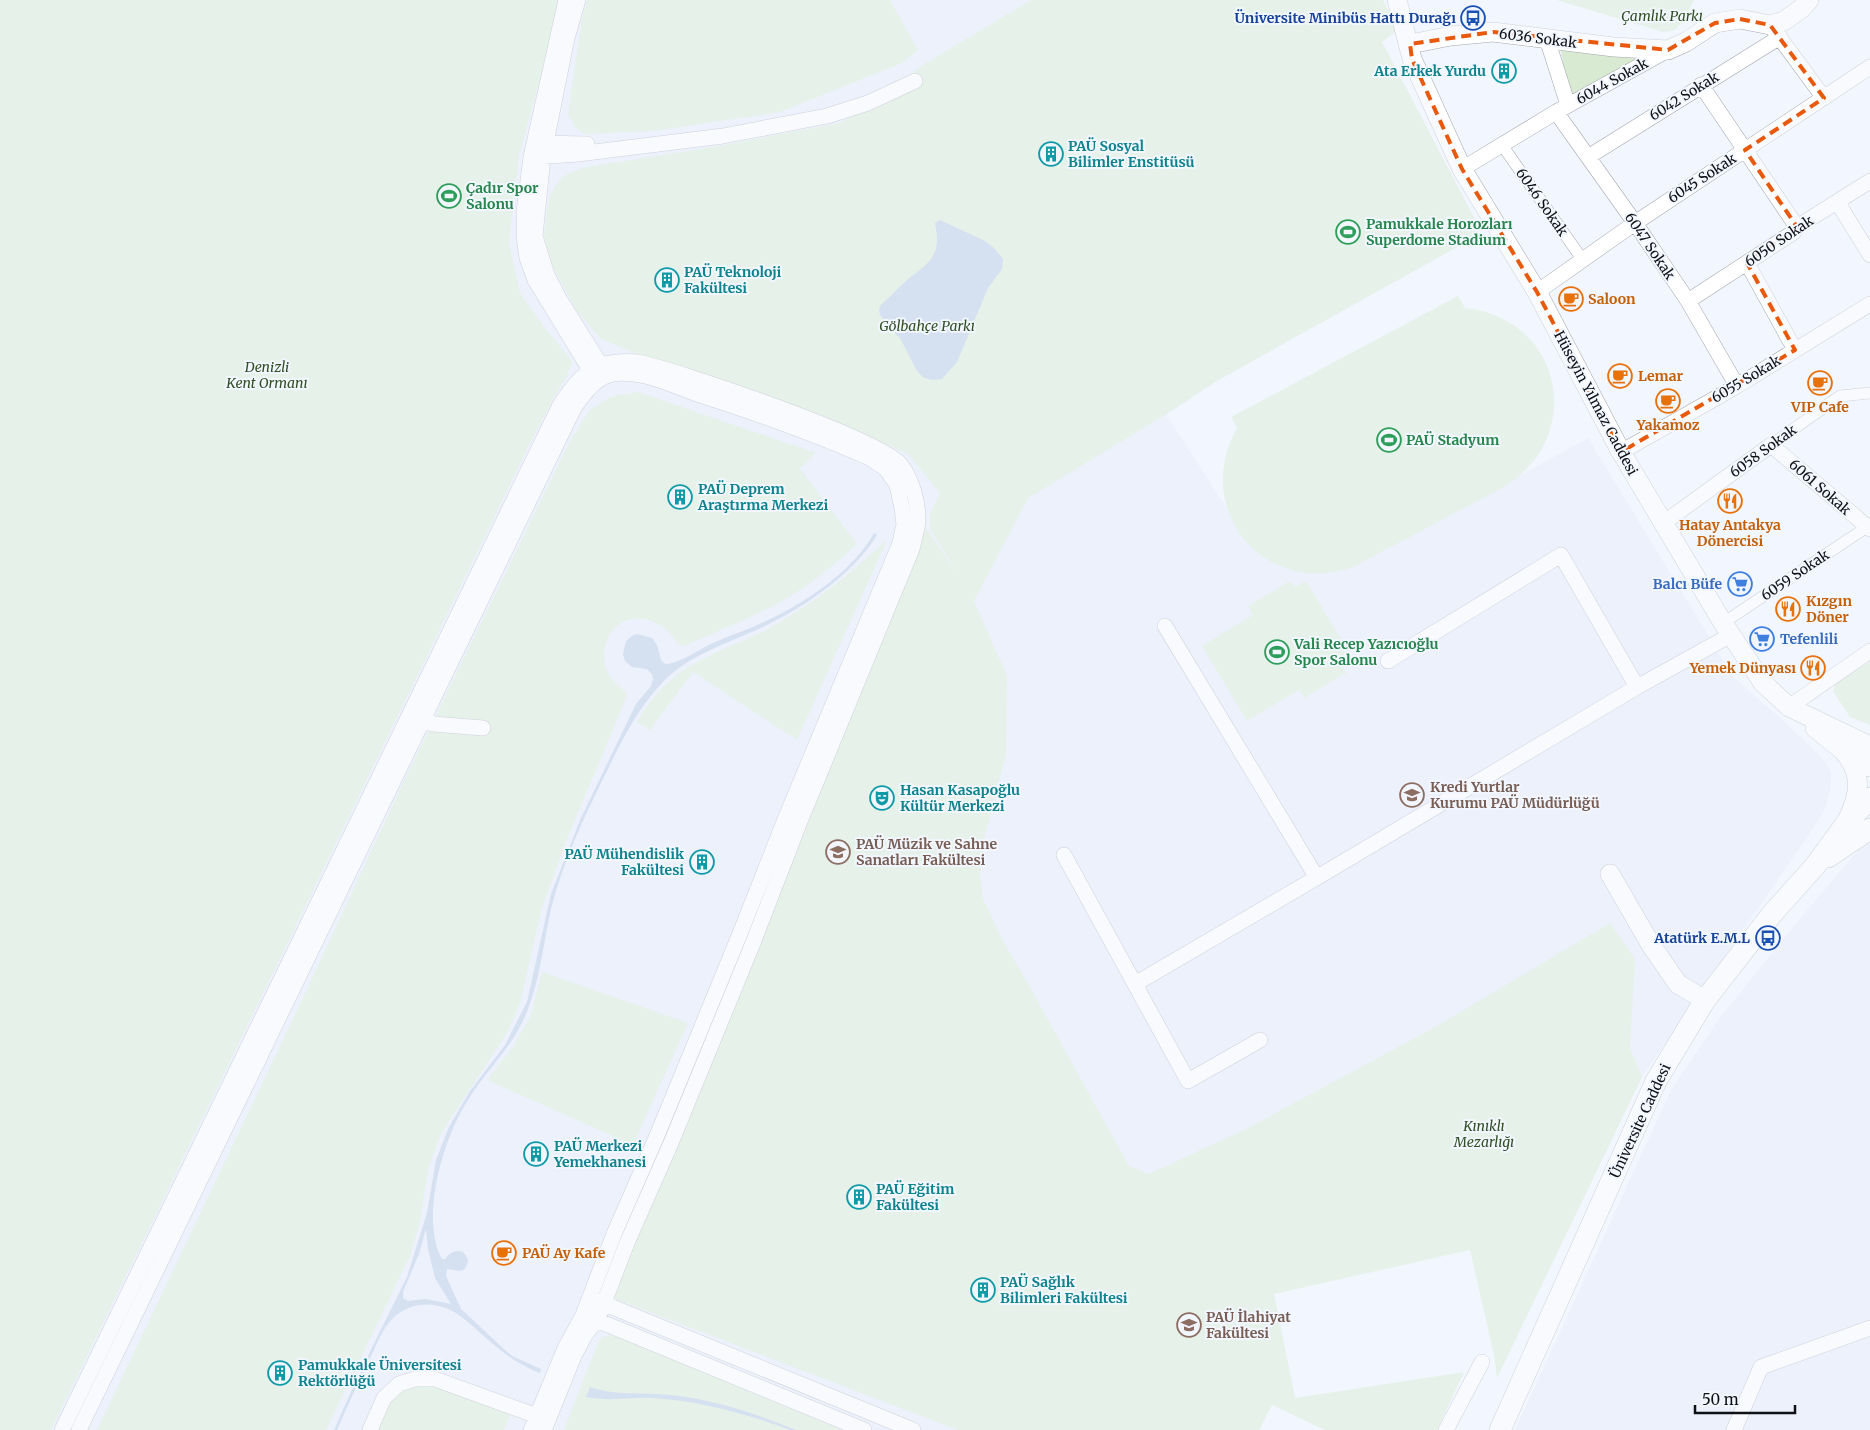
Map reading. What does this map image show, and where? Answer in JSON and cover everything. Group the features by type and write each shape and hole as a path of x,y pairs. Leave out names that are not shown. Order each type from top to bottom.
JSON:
{"main road":[{"name":"Üniversite Caddesi","path":"1500,1430 1656,1081 1705,1000 1772,914 1815,866 1845,825 1870,798"},
{"path":"1815,866 1870,829"}],"street":[{"path":"566,0 538,150 535,236 547,275 599,373"},
{"path":"538,150 578,0"},
{"name":"Hüseyin Yılmaz Caddesi","path":"1397,0 1410,44 1412,59 1462,169 1537,292 1621,452 1662,524 1727,629 1763,683 1789,707 1870,746"},
{"name":"6042 Sokak","path":"1588,157 1701,85 1775,31 1784,21 1802,8 1808,0"},
{"name":"6044 Sokak","path":"1462,169 1562,109 1668,50 1686,42 1715,23 1740,20 1775,31"},
{"path":"1775,31 1824,98"},
{"name":"6036 Sokak","path":"1410,44 1451,36 1493,32 1614,47 1668,50"},
{"name":"6047 Sokak","path":"1547,38 1562,109 1588,157 1688,301 1737,386"},
{"path":"1865,71 1870,86"},
{"name":"6045 Sokak","path":"1537,292 1635,223 1865,71"},
{"path":"915,81 868,103 827,116 723,136 538,150 721,128 829,108 867,95 894,82 915,81"},
{"path":"1701,85 1796,228"},
{"name":"6046 Sokak","path":"1502,145 1582,259"},
{"name":"6050 Sokak","path":"1688,301 1870,181"},
{"path":"1838,203 1870,255"},
{"path":"1747,263 1795,350"},
{"name":"6055 Sokak","path":"1621,452 1868,309"},
{"path":"79,1430 574,408 599,373 609,363 635,362 673,372 752,399 847,435 886,453 900,464 908,478 915,496 918,520 912,549 739,936 656,1138 614,1234 590,1297 590,1318 585,1335 574,1356 544,1430"},
{"path":"62,1430 560,405 570,390 599,373"},
{"name":"6058 Sokak","path":"1662,524 1840,396 1870,394"},
{"name":"6061 Sokak","path":"1771,445 1868,528"},
{"name":"6059 Sokak","path":"1727,629 1868,528"},
{"path":"1388,661 1561,555 1637,687"},
{"path":"1165,626 1317,878"},
{"path":"1135,984 1637,687 1727,629"},
{"path":"1870,651 1789,707 1842,749 1870,767"},
{"path":"423,718 433,724 483,728"},
{"path":"1842,749 1853,764 1858,781 1852,810 1845,825"},
{"path":"370,1430 384,1398 399,1384 416,1379 435,1380 534,1423 565,1348 604,1303 627,1243 671,1143 753,943 792,820"},
{"path":"1064,855 1188,1081 1260,1040"},
{"path":"1610,874 1651,945 1678,984 1705,1000"},
{"path":"590,1297 913,1430"},
{"path":"590,1318 864,1430"},
{"path":"1734,1430 1761,1367 1870,1328"},
{"path":"1446,1430 1482,1362"}],"highlighted area":[{"path":"1740,19 1770,25 1824,98 1745,150 1797,227 1747,263 1795,350 1621,452 1537,292 1462,169 1412,59 1410,44 1493,32 1668,50 1715,23"}],"shaded area":[{"path":"28,0 1383,0 1382,42 1479,227 1475,237 1215,382 1166,415 1253,548 1353,567 1588,438 1734,678 1786,723 1825,761 1831,772 1831,787 1825,809 1642,1077 1630,1048 1606,935 1246,1129 1274,1294 1295,1398 1271,1405 1259,1430 51,1430 95,1338 0,124"},
{"path":"1870,843 1870,1430 1515,1430 1671,1090 1719,1019 1792,928 1857,852"}],"green space":[{"name":"Denizli Kent Ormanı","path":"0,0 562,0 519,155 509,242 520,293 572,361 567,376 533,437 51,1430 0,1430"},
{"path":"587,0 890,0 918,50 902,63 780,112 653,131 584,134 575,127 568,114 582,19"},
{"path":"1031,0 1383,0 1398,30 1382,42 1479,227 1475,237 1215,382 1165,415 1028,498 974,601 1007,676 1006,754 985,835 980,875 983,899 1003,941 1129,1166 1149,1174 1246,1129 1437,1026 1610,923 1635,959 1630,1048 1642,1077 1497,1378 1494,1355 1470,1250 1274,1294 1295,1398 1464,1372 1437,1430 1325,1430 1272,1405 1259,1430 958,1430 610,1297 799,824 926,528 962,581 930,529 930,514 940,493 908,454 854,430 651,360 601,339 577,311 548,258 544,235 549,196 562,177 582,168 719,146 840,123 856,114 926,63"},
{"name":"Çamlık Parkı","path":"1557,0 1694,0 1685,19 1675,30 1663,32"},
{"path":"1561,49 1644,57 1568,105"},
{"name":"PAÜ Stadyum","path":"1458,296 1465,308 1498,316 1524,333 1542,356 1552,382 1554,411 1547,439 1530,465 1504,487 1353,567 1321,573 1291,570 1265,558 1245,540 1230,516 1223,489 1225,459 1237,428 1231,417"},
{"path":"638,392 816,453 800,469 857,544 835,564 786,599 685,646 678,643 662,626 644,619 624,621 610,633 604,651 604,661 613,681 627,694 567,839 541,911 520,1003 507,1033 441,1133 428,1169 420,1221 410,1256 326,1430 97,1430 404,781 568,445 589,411 610,397"},
{"path":"887,540 797,740 693,672 650,730 637,722 661,689 675,677 705,658 762,632 804,607 841,580"},
{"name":"Vali Recep Yazıcıoğlu Spor Salonu","path":"1290,581 1295,587 1306,581 1353,659 1342,666 1346,673 1304,698 1299,690 1247,721 1202,646 1253,615 1248,606"},
{"path":"1870,662 1870,725 1850,717 1833,691 1835,684"},
{"path":"542,972 688,1023 633,1145 487,1080 513,1047 530,1017"},
{"path":"609,1335 842,1430 564,1430 598,1343 603,1337"},
{"path":"415,1379 512,1411 504,1430 370,1430 384,1398"}],"water":[{"path":"940,220 985,241 1003,259 1002,269 988,288 957,362 942,379 933,380 924,378 917,371 901,340 880,315 879,309 907,280 928,263 937,243 935,223"},
{"path":"874,533 877,535 853,565 823,591 771,623 693,659 671,675 652,694 618,748 575,838 556,891 538,976 526,1014 507,1048 468,1100 451,1134 437,1178 433,1222 436,1242 442,1259 458,1251 464,1253 468,1261 463,1270 447,1269 446,1276 461,1309 506,1351 514,1357 541,1369 540,1373 517,1362 455,1312 428,1304 419,1305 401,1312 389,1322 337,1430 334,1430 359,1374 407,1277 427,1213 436,1160 449,1127 470,1091 505,1045 527,1002 551,894 581,818 636,704 651,686 652,674 647,669 632,667 625,661 623,654 626,641 637,634 652,638 657,645 661,660 665,664 676,662 711,644 779,615 794,606 826,585 854,561","holes":["426,1229 428,1249 435,1278 451,1304 425,1299 408,1301 403,1298 403,1292 419,1254"]},
{"path":"590,1387 610,1392 670,1395 703,1400 750,1413 796,1430 723,1409 688,1402 653,1398 600,1399 586,1397"}],"place":[{"name":"Üniversite Minibüs Hattı Durağı","path":"1473,18"},
{"name":"Ata Erkek Yurdu","path":"1504,71"},
{"name":"PAÜ Sosyal Bilimler Enstitüsü","path":"1051,154"},
{"name":"Çadır Spor Salonu","path":"449,196"},
{"name":"Pamukkale Horozları Superdome Stadium","path":"1348,232"},
{"name":"PAÜ Teknoloji Fakültesi","path":"667,280"},
{"name":"Saloon","path":"1571,299"},
{"name":"Lemar","path":"1620,376"},
{"name":"VIP Cafe","path":"1820,383"},
{"name":"Yakamoz","path":"1668,401"},
{"name":"PAÜ Stadyum","path":"1389,440"},
{"name":"PAÜ Deprem Araştırma Merkezi","path":"680,497"},
{"name":"Hatay Antakya Dönercisi","path":"1730,501"},
{"name":"Balcı Büfe","path":"1740,584"},
{"name":"Kızgın Döner","path":"1788,609"},
{"name":"Tefenlili","path":"1762,639"},
{"name":"Vali Recep Yazıcıoğlu Spor Salonu","path":"1277,652"},
{"name":"Yemek Dünyası","path":"1813,668"},
{"name":"Kredi Yurtlar Kurumu PAÜ Müdürlüğü","path":"1412,795"},
{"name":"Hasan Kasapoğlu Kültür Merkezi","path":"882,798"},
{"name":"PAÜ Müzik ve Sahne Sanatları Fakültesi","path":"838,852"},
{"name":"PAÜ Mühendislik Fakültesi","path":"702,862"},
{"name":"Atatürk E.M.L","path":"1768,938"},
{"name":"PAÜ Merkezi Yemekhanesi","path":"536,1154"},
{"name":"PAÜ Eğitim Fakültesi","path":"859,1197"},
{"name":"PAÜ Ay Kafe","path":"504,1253"},
{"name":"PAÜ Sağlık Bilimleri Fakültesi","path":"983,1290"},
{"name":"PAÜ İlahiyat Fakültesi","path":"1189,1325"},
{"name":"Pamukkale Üniversitesi Rektörlüğü","path":"280,1373"}],"park label":[{"name":"Gölbahçe Parkı","path":"927,326"},
{"name":"Kınıklı Mezarlığı","path":"1484,1134"}]}
